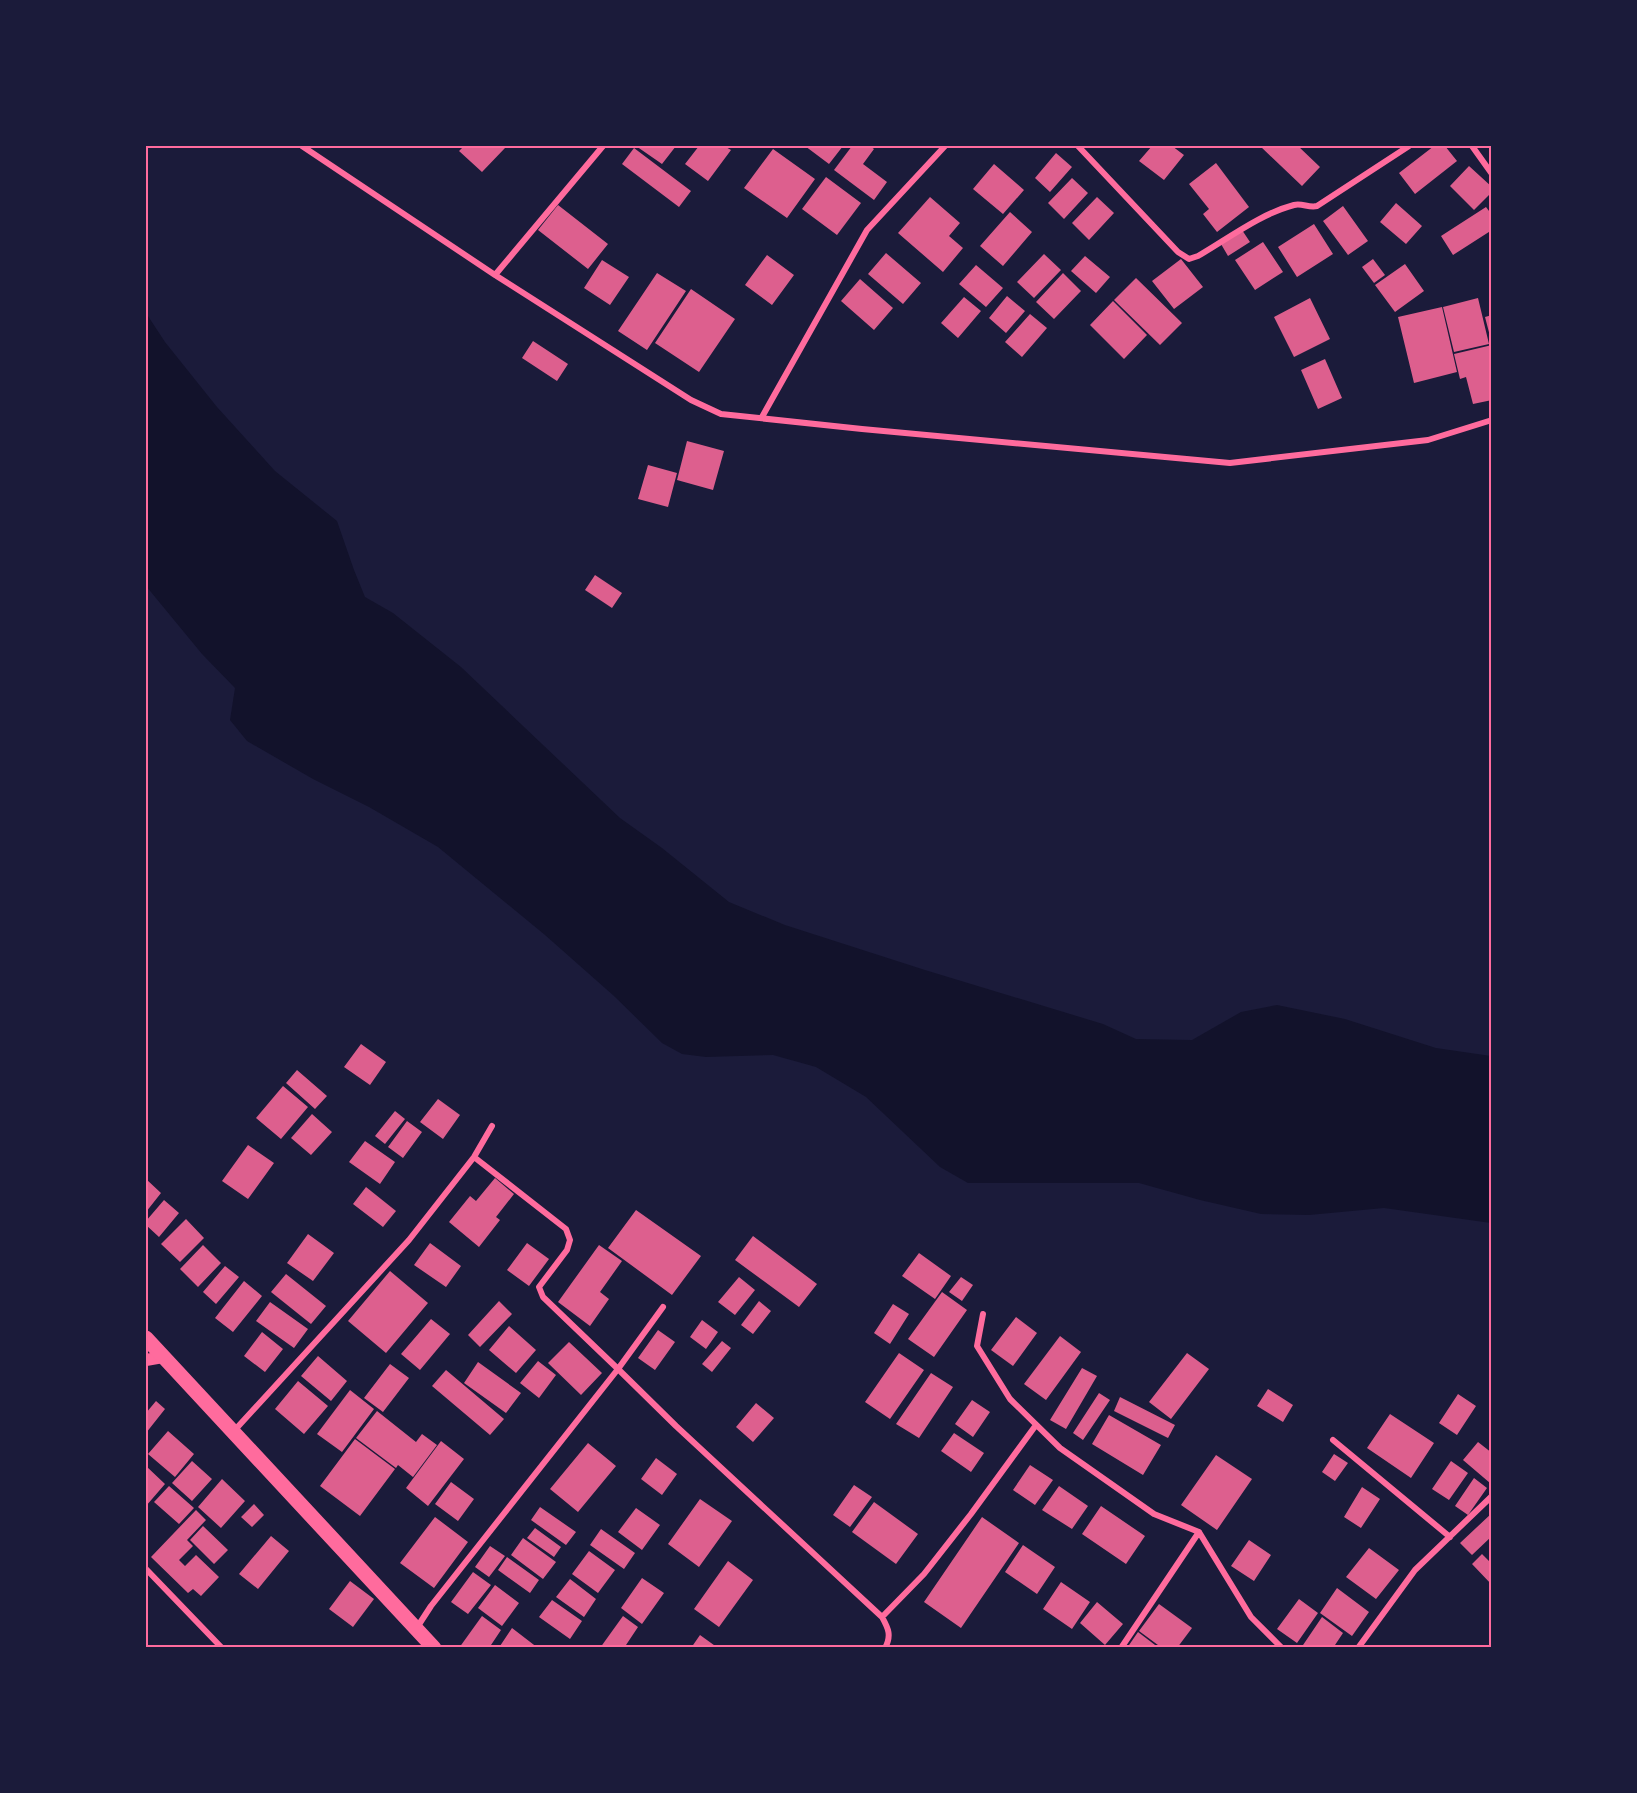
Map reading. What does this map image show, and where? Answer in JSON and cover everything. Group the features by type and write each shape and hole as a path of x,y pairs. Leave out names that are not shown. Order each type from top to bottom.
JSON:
{"main road":[{"path":"146,1338 232,1433 434,1647"},
{"path":"146,1360 163,1357"}],"street":[{"path":"302,146 495,275 691,400 721,414 1230,464 1428,440 1491,420"},
{"path":"495,275 603,146"},
{"path":"762,417 867,230 945,146"},
{"path":"1078,146 1178,252 1189,259 1198,256 1267,215 1294,205 1317,206 1409,146"},
{"path":"1472,146 1491,174"},
{"path":"232,1433 410,1240 474,1157 492,1126"},
{"path":"474,1157 566,1229 570,1240 567,1250 539,1287 543,1297 676,1426 882,1617 889,1630 885,1647"},
{"path":"416,1629 431,1606 618,1369 663,1307"},
{"path":"983,1314 977,1346 1010,1399 1060,1448 1154,1514 1199,1532 1251,1617 1282,1647"},
{"path":"882,1617 924,1574 1036,1425"},
{"path":"1333,1440 1450,1537"},
{"path":"1358,1647 1415,1570 1491,1496"},
{"path":"1121,1647 1199,1532"},
{"path":"146,1569 222,1647"}],"shaded area":[{"path":"146,313 165,342 217,407 275,471 337,521 365,597 393,613 461,667 620,818 662,848 729,902 785,925 1103,1024 1136,1039 1192,1040 1241,1012 1277,1005 1345,1019 1436,1048 1491,1056 1491,1223 1384,1208 1309,1215 1261,1214 1139,1183 968,1183 940,1167 866,1097 816,1067 773,1055 706,1057 682,1054 662,1043 614,996 545,935 438,847 247,741 230,720 235,688 202,654 146,586"}],"building":[{"path":"464,146 502,146 505,148 482,172 459,151"},
{"path":"636,146 676,146 662,164"},
{"path":"699,146 724,146 731,150 708,181 685,164"},
{"path":"805,146 843,146 829,164"},
{"path":"852,146 870,146 874,149 863,164 887,182 874,200 834,170"},
{"path":"1152,146 1172,146 1184,155 1164,180 1139,161"},
{"path":"1260,146 1298,146 1320,167 1302,186"},
{"path":"1434,146 1445,146 1457,161 1415,194 1399,173"},
{"path":"634,148 691,191 679,207 622,164"},
{"path":"773,149 815,179 787,218 744,188"},
{"path":"1056,153 1072,167 1050,192 1035,178"},
{"path":"1216,163 1249,207 1217,232 1203,214 1209,209 1189,184"},
{"path":"994,164 1024,190 1003,214 973,189"},
{"path":"1469,166 1492,187 1492,192 1474,210 1450,186"},
{"path":"826,177 861,203 837,235 802,209"},
{"path":"1072,178 1088,193 1064,219 1048,203"},
{"path":"930,197 960,223 949,236 963,248 943,272 898,233"},
{"path":"1097,197 1114,213 1089,240 1072,223"},
{"path":"1396,203 1422,226 1406,244 1380,222"},
{"path":"558,205 608,244 588,269 538,230"},
{"path":"1343,206 1368,241 1348,255 1323,221"},
{"path":"1486,207 1492,215 1492,230 1453,255 1441,236"},
{"path":"1010,212 1032,232 1003,266 980,246"},
{"path":"1314,224 1333,254 1297,277 1278,247"},
{"path":"1242,230 1250,242 1228,256 1221,244"},
{"path":"1263,242 1283,272 1255,290 1235,260"},
{"path":"886,253 921,283 903,304 868,274"},
{"path":"1044,254 1061,270 1034,298 1017,282"},
{"path":"767,255 794,275 772,305 745,285"},
{"path":"1085,256 1110,277 1096,293 1071,271"},
{"path":"1181,259 1203,287 1174,309 1152,281"},
{"path":"1373,259 1385,275 1374,283 1362,267"},
{"path":"602,260 629,277 610,305 584,288"},
{"path":"1405,264 1424,291 1395,312 1375,285"},
{"path":"976,265 1003,288 986,307 959,284"},
{"path":"657,273 686,291 647,350 618,331"},
{"path":"1063,273 1081,291 1054,319 1036,302"},
{"path":"1136,278 1182,323 1160,345 1114,300"},
{"path":"860,279 893,308 874,330 841,301"},
{"path":"691,289 735,319 699,372 655,343"},
{"path":"1007,296 1025,311 1006,333 989,318"},
{"path":"964,297 981,311 958,338 941,323"},
{"path":"1310,298 1330,339 1294,357 1274,317"},
{"path":"1478,298 1489,344 1454,352 1443,307"},
{"path":"1113,301 1147,335 1124,359 1090,325"},
{"path":"1442,307 1457,372 1414,383 1398,317"},
{"path":"1030,314 1047,328 1022,357 1005,342"},
{"path":"1492,315 1492,340 1491,340 1485,317"},
{"path":"533,341 568,364 557,381 522,358"},
{"path":"1492,345 1492,400 1473,404 1466,377 1460,379 1454,354"},
{"path":"1325,359 1342,398 1318,409 1301,370"},
{"path":"687,441 724,451 713,490 677,480"},
{"path":"648,465 677,473 668,507 638,499"},
{"path":"595,575 622,593 612,608 585,590"},
{"path":"361,1044 386,1062 370,1085 344,1067"},
{"path":"297,1070 327,1096 315,1109 286,1083"},
{"path":"283,1086 308,1107 281,1139 256,1118"},
{"path":"438,1099 460,1115 443,1139 420,1122"},
{"path":"395,1111 405,1119 385,1144 375,1136"},
{"path":"312,1114 332,1132 311,1155 291,1138"},
{"path":"407,1121 422,1132 403,1158 388,1147"},
{"path":"365,1141 395,1162 380,1184 349,1162"},
{"path":"248,1145 274,1163 248,1199 222,1181"},
{"path":"495,1178 514,1194 496,1217 500,1220 479,1247 449,1222 470,1196 476,1201"},
{"path":"146,1179 161,1193 146,1212"},
{"path":"366,1187 396,1211 383,1227 353,1204"},
{"path":"164,1200 179,1213 159,1237 146,1225 146,1221"},
{"path":"636,1210 701,1256 672,1295 608,1248"},
{"path":"186,1219 204,1238 180,1262 161,1244"},
{"path":"308,1234 334,1253 313,1281 287,1263"},
{"path":"753,1236 817,1284 799,1307 735,1260"},
{"path":"430,1243 461,1266 446,1287 414,1265"},
{"path":"527,1243 549,1259 529,1286 507,1270"},
{"path":"203,1245 221,1263 198,1287 180,1269"},
{"path":"599,1245 622,1261 600,1292 609,1299 590,1326 558,1302"},
{"path":"919,1253 951,1276 935,1299 902,1276"},
{"path":"225,1266 239,1277 216,1304 203,1292"},
{"path":"390,1271 428,1303 386,1353 348,1321"},
{"path":"286,1274 326,1306 311,1324 271,1292"},
{"path":"739,1277 755,1290 735,1315 718,1302"},
{"path":"961,1277 973,1285 962,1301 949,1292"},
{"path":"244,1281 262,1296 233,1332 215,1318"},
{"path":"942,1292 967,1310 934,1357 908,1339"},
{"path":"499,1301 512,1314 480,1347 468,1335"},
{"path":"759,1301 771,1311 753,1334 741,1325"},
{"path":"270,1302 308,1329 294,1348 256,1321"},
{"path":"893,1304 909,1314 890,1344 874,1333"},
{"path":"1016,1317 1037,1333 1013,1366 991,1350"},
{"path":"431,1319 450,1334 420,1370 401,1354"},
{"path":"702,1320 718,1332 706,1349 690,1337"},
{"path":"509,1326 536,1350 516,1373 489,1350"},
{"path":"658,1330 675,1342 655,1370 638,1358"},
{"path":"262,1332 283,1349 265,1372 244,1356"},
{"path":"1060,1336 1081,1352 1046,1400 1024,1384"},
{"path":"722,1341 731,1348 712,1372 702,1364"},
{"path":"569,1342 602,1373 581,1395 548,1363"},
{"path":"899,1353 924,1370 890,1419 865,1402"},
{"path":"1187,1353 1209,1369 1171,1419 1149,1402"},
{"path":"318,1356 347,1381 331,1401 301,1376"},
{"path":"538,1361 556,1375 539,1398 520,1383"},
{"path":"478,1362 521,1393 506,1413 464,1383"},
{"path":"390,1364 409,1378 383,1412 364,1398"},
{"path":"1082,1368 1097,1376 1066,1429 1050,1420"},
{"path":"446,1370 504,1419 490,1435 432,1386"},
{"path":"931,1373 953,1387 919,1438 896,1424"},
{"path":"298,1381 328,1406 304,1434 275,1409"},
{"path":"1268,1389 1293,1405 1283,1422 1257,1406"},
{"path":"350,1390 374,1409 342,1452 317,1434"},
{"path":"1099,1393 1110,1400 1083,1440 1073,1433"},
{"path":"1458,1394 1476,1406 1457,1435 1439,1423"},
{"path":"1120,1397 1175,1425 1168,1438 1114,1411"},
{"path":"972,1400 990,1412 973,1437 955,1424"},
{"path":"156,1401 165,1409 146,1433 146,1413"},
{"path":"756,1403 774,1418 753,1442 736,1427"},
{"path":"377,1411 416,1442 422,1434 437,1445 413,1477 398,1465 396,1468 356,1438"},
{"path":"1390,1414 1434,1443 1411,1478 1367,1448"},
{"path":"1109,1415 1161,1445 1143,1475 1092,1444"},
{"path":"168,1431 194,1454 175,1477 148,1454"},
{"path":"954,1433 984,1453 971,1472 941,1451"},
{"path":"355,1439 395,1469 360,1516 320,1486"},
{"path":"441,1441 464,1459 428,1506 406,1488"},
{"path":"1478,1442 1492,1453 1492,1481 1490,1483 1463,1460"},
{"path":"588,1443 616,1466 578,1512 550,1489"},
{"path":"1334,1454 1348,1463 1335,1481 1322,1472"},
{"path":"1216,1455 1252,1479 1217,1530 1181,1505"},
{"path":"656,1458 677,1474 662,1495 641,1479"},
{"path":"192,1461 212,1479 192,1501 172,1483"},
{"path":"1451,1461 1468,1473 1449,1500 1432,1489"},
{"path":"1030,1465 1053,1480 1035,1505 1013,1490"},
{"path":"146,1466 165,1484 146,1506"},
{"path":"1474,1478 1487,1488 1468,1515 1455,1506"},
{"path":"222,1479 245,1501 221,1528 198,1507"},
{"path":"451,1482 474,1499 458,1521 435,1504"},
{"path":"854,1485 872,1497 850,1527 833,1515"},
{"path":"169,1486 194,1508 179,1524 154,1502"},
{"path":"1059,1486 1088,1506 1072,1529 1042,1510"},
{"path":"1362,1487 1380,1499 1361,1528 1344,1517"},
{"path":"700,1499 732,1521 699,1567 668,1544"},
{"path":"874,1502 918,1534 896,1564 852,1532"},
{"path":"254,1504 264,1515 252,1527 241,1517"},
{"path":"1101,1506 1145,1536 1126,1564 1082,1534"},
{"path":"540,1507 576,1532 566,1545 531,1520"},
{"path":"636,1508 660,1525 642,1550 618,1532"},
{"path":"196,1510 206,1520 187,1540 193,1546 179,1560 185,1566 196,1555 219,1577 201,1596 193,1589 188,1593 151,1557"},
{"path":"1492,1513 1492,1536 1472,1555 1460,1543"},
{"path":"435,1517 468,1542 434,1588 400,1563"},
{"path":"982,1517 1019,1543 961,1628 924,1602"},
{"path":"203,1526 228,1550 214,1564 190,1540"},
{"path":"535,1528 561,1547 554,1557 527,1538"},
{"path":"601,1529 635,1553 624,1569 590,1545"},
{"path":"271,1536 289,1551 258,1589 239,1574"},
{"path":"523,1538 556,1562 543,1579 511,1555"},
{"path":"1249,1540 1271,1555 1254,1581 1231,1566"},
{"path":"1023,1545 1055,1567 1037,1594 1005,1572"},
{"path":"490,1546 505,1556 489,1577 475,1567"},
{"path":"1369,1548 1399,1570 1376,1599 1346,1577"},
{"path":"589,1551 615,1570 598,1593 572,1574"},
{"path":"1482,1554 1492,1564 1492,1585 1472,1564"},
{"path":"507,1557 539,1580 530,1593 498,1570"},
{"path":"728,1561 753,1580 719,1627 694,1609"},
{"path":"473,1572 491,1585 468,1614 451,1602"},
{"path":"642,1578 664,1593 642,1624 621,1608"},
{"path":"570,1579 596,1599 584,1617 556,1597"},
{"path":"350,1581 374,1599 353,1627 329,1609"},
{"path":"1061,1582 1090,1602 1072,1629 1043,1609"},
{"path":"495,1585 519,1603 502,1626 478,1608"},
{"path":"1337,1588 1369,1612 1352,1636 1320,1613"},
{"path":"1299,1599 1318,1613 1297,1643 1277,1629"},
{"path":"552,1600 582,1621 570,1639 539,1617"},
{"path":"1097,1602 1123,1624 1105,1645 1080,1623"},
{"path":"1159,1604 1192,1628 1177,1648 1162,1648 1139,1631"},
{"path":"482,1616 501,1630 489,1648 459,1648"},
{"path":"623,1616 638,1627 624,1648 600,1648"},
{"path":"1322,1617 1343,1633 1333,1648 1301,1648"},
{"path":"512,1628 538,1648 502,1648 500,1646"},
{"path":"1138,1632 1159,1648 1127,1648"},
{"path":"700,1635 718,1648 691,1648"}]}
